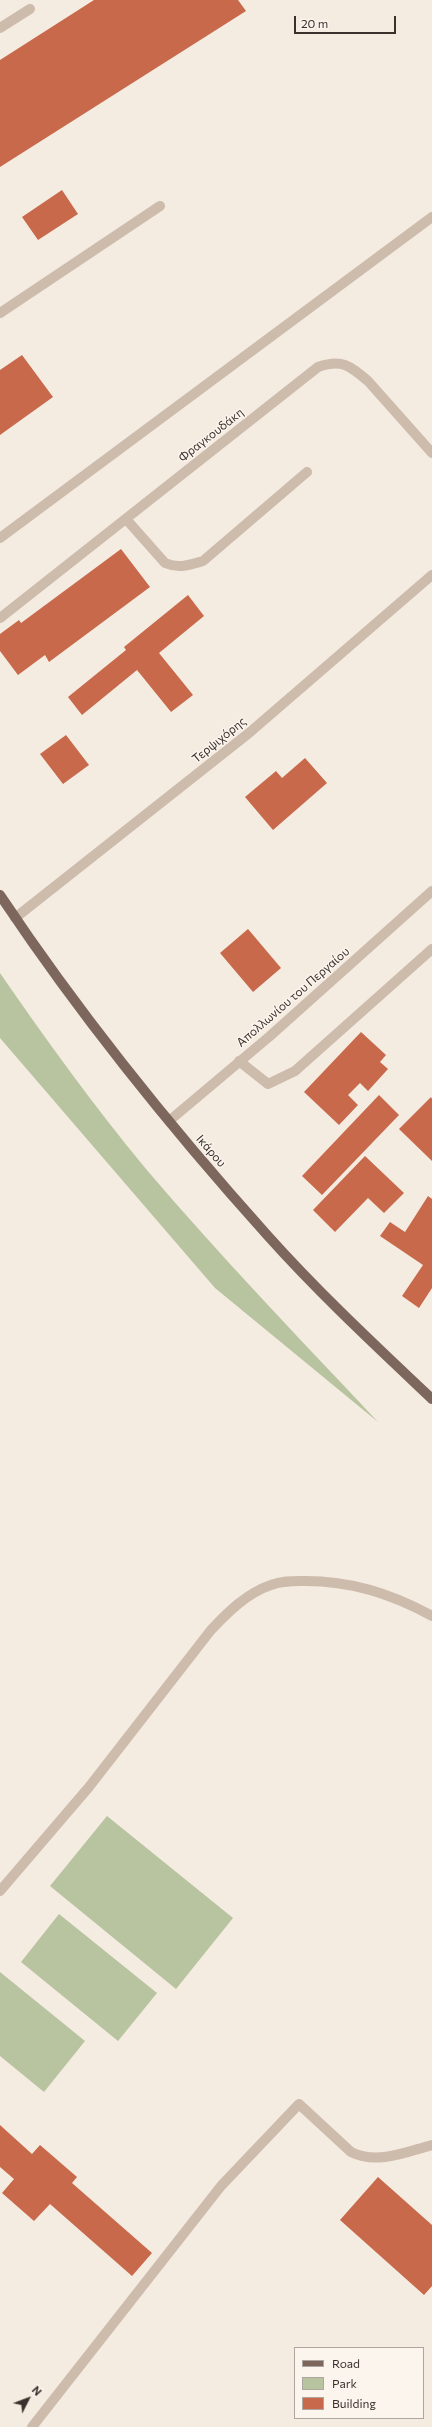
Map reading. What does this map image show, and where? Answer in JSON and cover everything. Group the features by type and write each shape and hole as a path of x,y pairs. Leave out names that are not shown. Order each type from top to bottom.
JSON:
{"main road":[{"name":"Ικάρου","path":"0,895 92,1025 169,1121 269,1238 432,1399"}],"lane":[{"path":"0,28 30,9"},
{"path":"0,313 160,206"},
{"path":"0,538 432,217"},
{"name":"Φραγκουδάκη","path":"0,618 318,367 332,362 344,364 368,381 432,453"},
{"path":"126,519 165,563 174,567 183,567 203,561 306,472"},
{"name":"Τερψιχόρης","path":"15,918 249,733 432,575"},
{"name":"Απολλωνίου του Περγαίου","path":"169,1121 270,1036 432,891"},
{"path":"239,1061 268,1084 282,1079 295,1071 432,949"},
{"path":"0,1891 89,1787 211,1630 226,1614 257,1591 286,1582 343,1583 371,1588 412,1604 432,1616"},
{"path":"32,2427 221,2186 299,2104 351,2152 360,2156 387,2157 432,2145"}],"green space":[{"path":"0,973 71,1072 146,1169 231,1265 378,1422 215,1288 0,1038"},
{"path":"107,1816 233,1918 176,1989 50,1886"},
{"path":"59,1914 157,1993 118,2041 21,1962"},
{"path":"0,1972 85,2041 44,2092 0,2056"}],"building":[{"path":"94,0 238,0 246,11 0,167 0,60"},
{"path":"62,190 78,214 38,240 22,217"},
{"path":"22,355 53,397 0,435 0,370"},
{"path":"121,549 150,587 49,662 45,655 18,675 0,651 0,634 19,620 21,623"},
{"path":"188,595 204,616 159,653 193,695 171,712 137,670 82,715 68,697 126,650 124,647"},
{"path":"66,735 89,765 63,784 40,754"},
{"path":"305,758 327,783 273,830 245,797 276,771 282,778"},
{"path":"248,929 281,968 253,992 220,953"},
{"path":"361,1032 386,1055 380,1062 388,1069 368,1091 360,1083 348,1095 358,1105 339,1125 304,1092"},
{"path":"379,1095 399,1115 322,1195 302,1176"},
{"path":"431,1097 432,1099 432,1161 399,1129"},
{"path":"365,1156 404,1193 384,1213 368,1198 335,1232 313,1210"},
{"path":"428,1196 432,1199 432,1288 419,1308 402,1296 423,1265 380,1236 390,1222 405,1232"},
{"path":"0,2125 32,2154 40,2145 77,2177 72,2183 152,2253 132,2276 50,2204 34,2221 2,2193 14,2179 0,2167"},
{"path":"378,2177 432,2225 432,2286 424,2295 340,2220"}]}
